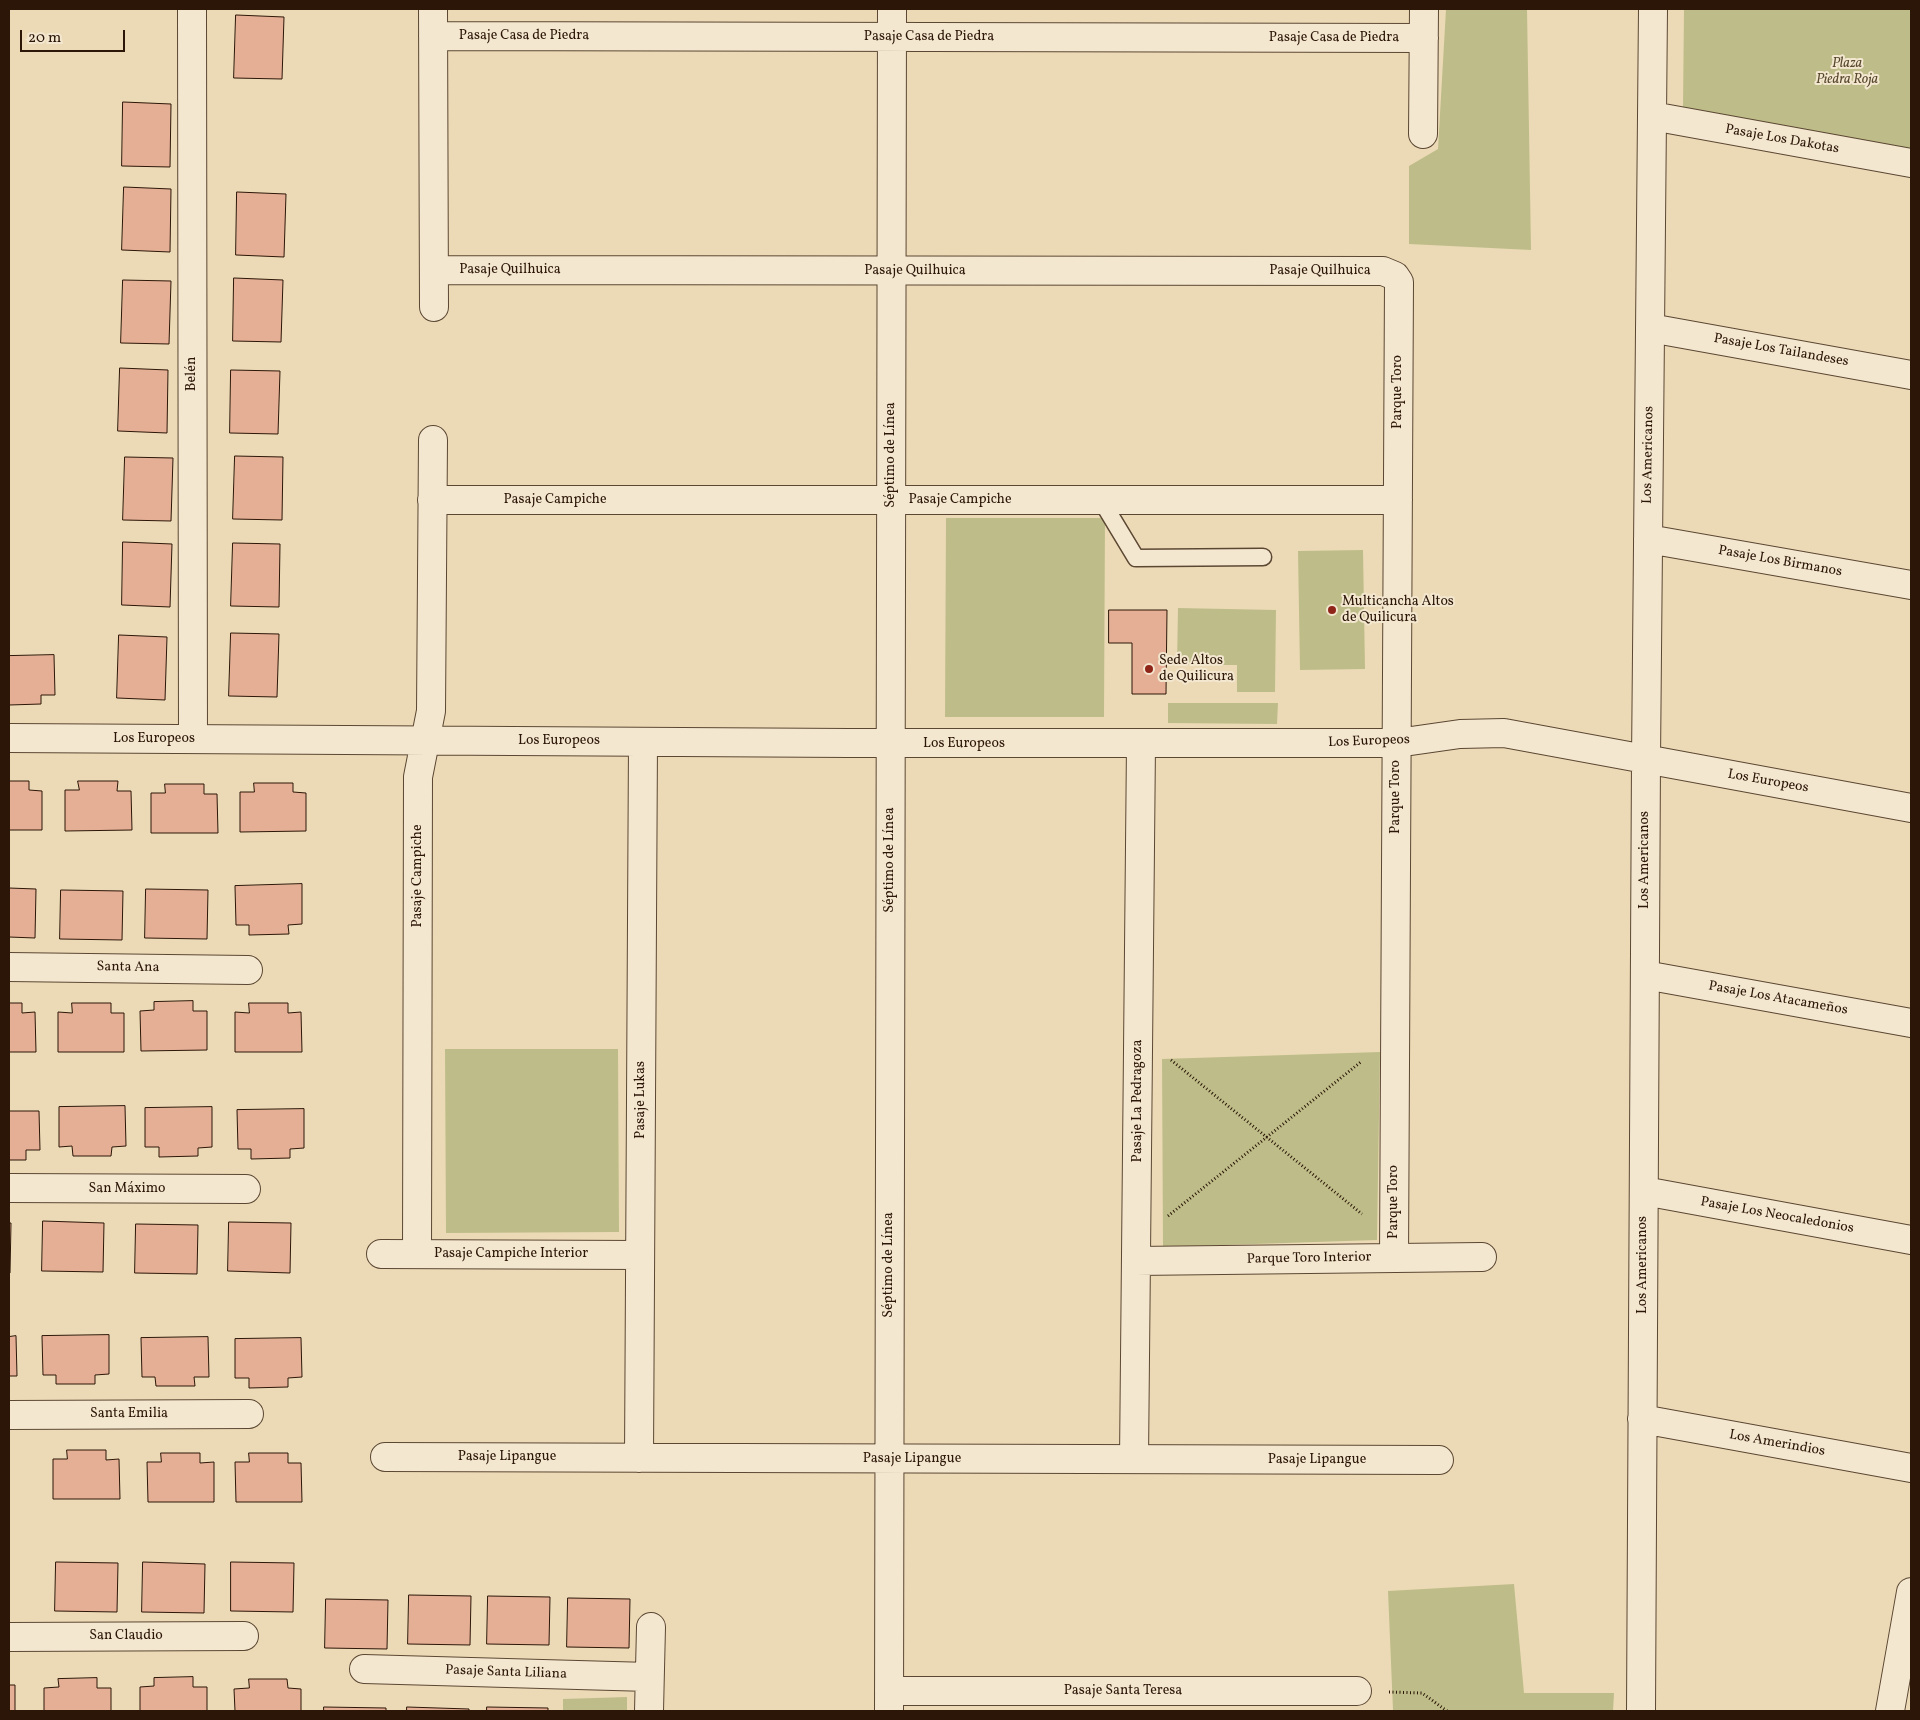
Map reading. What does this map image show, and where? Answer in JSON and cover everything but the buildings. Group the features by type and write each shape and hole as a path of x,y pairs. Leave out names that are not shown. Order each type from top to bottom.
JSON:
{"street":[{"name":"Belén","path":"192,9 193,739"},
{"path":"433,9 434,307"},
{"name":"Séptimo de Línea","path":"889,1701 892,9"},
{"path":"1423,134 1424,9"},
{"name":"Los Americanos","path":"1641,1711 1646,760 1653,9"},
{"name":"Pasaje Casa de Piedra","path":"433,36 1424,38"},
{"name":"Pasaje Los Dakotas","path":"1652,116 1911,163"},
{"name":"Pasaje Quilhuica","path":"434,270 1383,271 1395,276"},
{"name":"Parque Toro","path":"1394,1249 1399,282 1395,276"},
{"name":"Pasaje Los Tailandeses","path":"1650,328 1911,375"},
{"name":"Pasaje Campiche","path":"417,1254 418,777 431,710 433,440"},
{"name":"Pasaje Campiche","path":"432,500 1398,500"},
{"name":"Pasaje Los Birmanos","path":"1648,538 1911,586"},
{"name":"Los Europeos","path":"9,738 1141,744 1397,743 1460,734 1504,733 1911,808"},
{"name":"Pasaje Lukas","path":"639,1458 644,742"},
{"name":"Pasaje La Pedragoza","path":"1134,1459 1141,744"},
{"name":"Santa Ana","path":"9,967 248,970"},
{"name":"Pasaje Los Atacameños","path":"1645,975 1911,1023"},
{"name":"San Máximo","path":"9,1188 246,1189"},
{"name":"Pasaje Los Neocaledonios","path":"1644,1192 1911,1240"},
{"name":"Parque Toro Interior","path":"1136,1251 1394,1249 1482,1257"},
{"name":"Pasaje Campiche Interior","path":"381,1254 640,1255"},
{"name":"Santa Emilia","path":"9,1414 249,1414"},
{"name":"Los Amerindios","path":"1642,1419 1911,1468"},
{"name":"Pasaje Lipangue","path":"385,1457 1439,1460"},
{"path":"1890,1711 1911,1592"},
{"path":"649,1711 651,1627"},
{"name":"San Claudio","path":"9,1637 244,1636"},
{"name":"Pasaje Santa Liliana","path":"364,1670 649,1677"},
{"name":"Pasaje Santa Teresa","path":"889,1701 1358,1691"}],"lane":[{"path":"1101,500 1136,558 1263,557"}],"path":[{"path":"1138,1033 1266,1137 1394,1249"},
{"path":"1136,1251 1266,1137 1361,1062 1395,1054"},
{"path":"1358,1691 1422,1693 1447,1711"}],"green space":[{"path":"1446,9 1527,9 1531,250 1409,244 1409,166 1438,149"},
{"name":"Plaza Piedra Roja","path":"1684,9 1911,9 1911,149 1683,107"},
{"path":"946,518 1105,518 1104,717 945,717"},
{"name":"Multicancha Altos de Quilicura","path":"1363,550 1365,669 1300,670 1298,551"},
{"path":"1178,608 1276,610 1275,692 1237,692 1237,665 1177,665"},
{"path":"1168,703 1278,703 1277,724 1168,723"},
{"path":"445,1049 618,1049 619,1232 446,1233"},
{"path":"1380,1052 1377,1240 1163,1247 1162,1059"},
{"path":"1514,1584 1524,1693 1614,1693 1613,1711 1393,1710 1388,1591"},
{"path":"627,1697 627,1711 563,1711 563,1699"}],"place":[{"name":"Multicancha Altos de Quilicura","path":"1332,610"},
{"name":"Sede Altos de Quilicura","path":"1149,669"}]}
